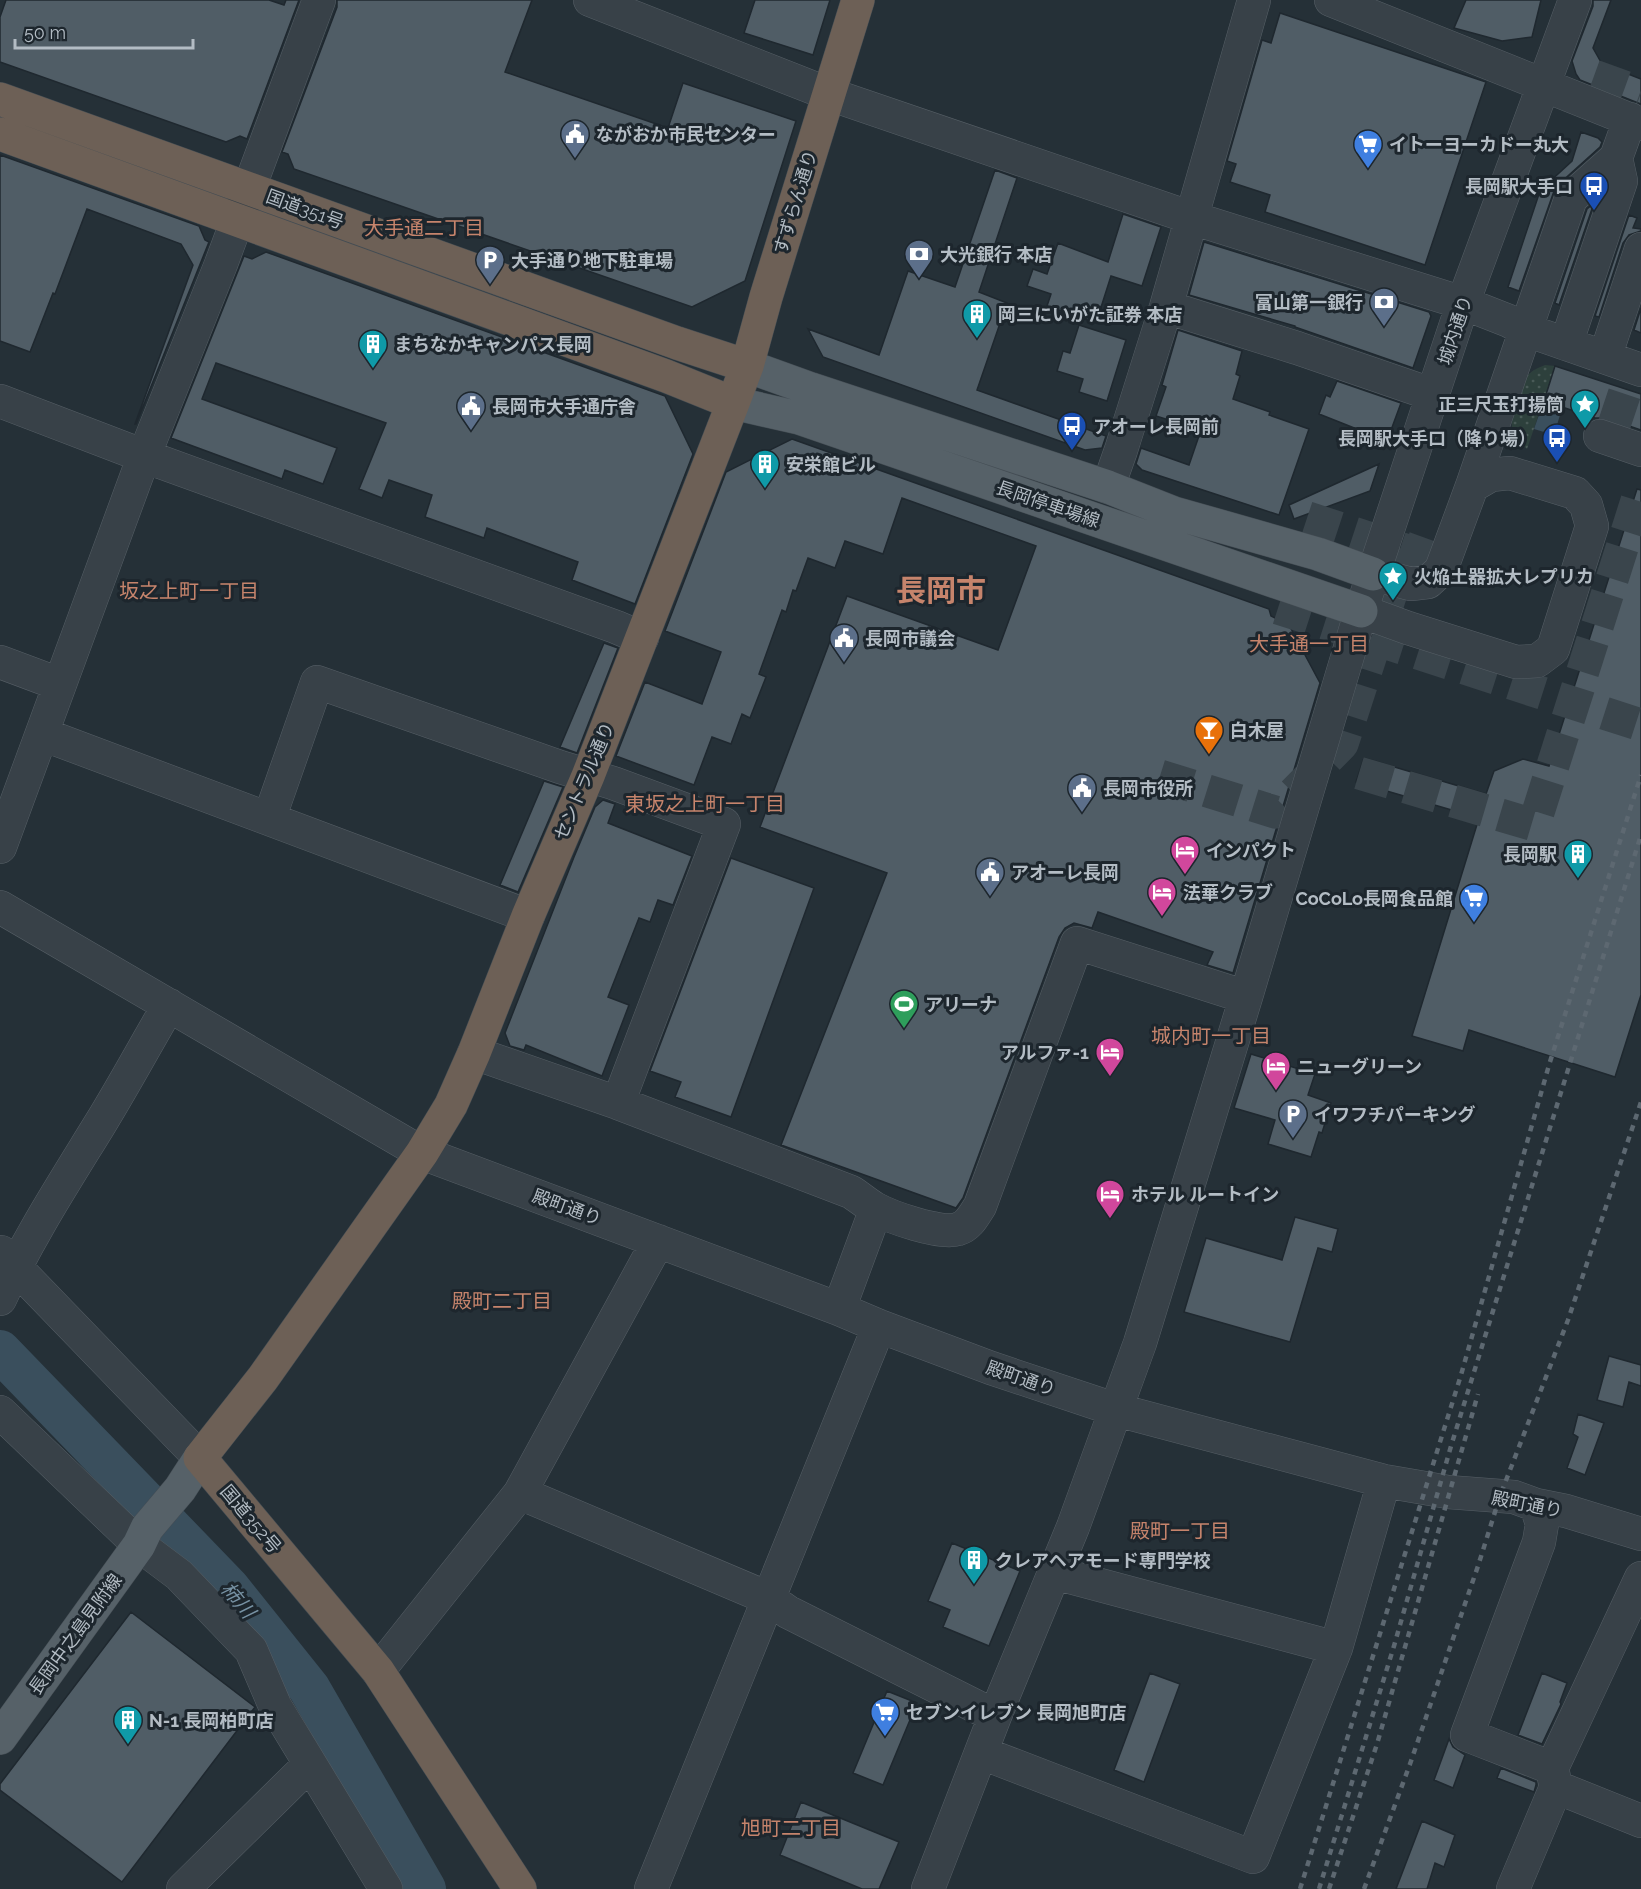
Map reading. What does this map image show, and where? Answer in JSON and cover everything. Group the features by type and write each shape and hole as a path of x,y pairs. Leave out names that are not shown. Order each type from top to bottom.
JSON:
{"highway":[{"name":"すずらん通り","path":"734,403 858,0"},
{"name":"国道351号","path":"0,99 677,343 747,366"},
{"name":"国道351号","path":"0,134 655,372 734,403"},
{"name":"セントラル通り","path":"422,1153 451,1105 474,1053 528,916 588,776 734,403"},
{"path":"200,1458 263,1378 422,1153"},
{"name":"国道352号","path":"200,1458 378,1671 519,1889"}],"main road":[{"name":"長岡停車場線","path":"747,366 1108,487 1174,513 1318,554 1373,574"},
{"name":"長岡停車場線","path":"734,403 799,418 1361,611"},
{"name":"長岡中之島見附線","path":"0,1738 200,1458"}],"street":[{"path":"0,847 144,456 238,220 319,0"},
{"path":"590,0 829,94 1192,218 1463,303 1526,330 1641,370"},
{"path":"1108,487 1122,450 1166,307 1254,0"},
{"path":"1331,0 1635,122 1616,158 1571,198 1441,570 1428,582 1410,584 1373,574"},
{"name":"城内通り","path":"928,1889 995,1716 1055,1573 1140,1343 1361,611 1463,303 1575,0"},
{"path":"1566,344 1621,182 1616,158"},
{"path":"1605,357 1641,249"},
{"path":"1166,307 1297,348 1434,395"},
{"path":"0,401 642,638"},
{"path":"1608,434 1641,450"},
{"path":"1361,611 1516,662 1537,661 1553,649 1592,526 1586,505 1575,493 1510,473 1491,475 1472,486"},
{"path":"0,662 59,684"},
{"path":"269,819 317,682 613,783 724,824 618,1102"},
{"path":"42,734 528,916"},
{"name":"殿町通り","path":"0,908 422,1153 658,1240 1002,1372 1117,1410 1384,1481 1448,1492 1514,1497 1641,1534"},
{"path":"474,1053 618,1102 851,1192 876,1209 930,1229 944,1231 959,1229 969,1223 980,1206 1077,943 1246,997"},
{"path":"0,1299 7,1259 110,1109 169,1005"},
{"path":"839,1309 876,1209"},
{"path":"378,1671 520,1493 658,1240"},
{"path":"7,1259 200,1458"},
{"path":"651,1889 879,1326"},
{"path":"0,1412 143,1536 251,1650 275,1706 386,1889"},
{"path":"982,1753 1253,1857 1336,1648 1384,1481"},
{"path":"520,1493 768,1598 788,1612 995,1716"},
{"path":"1536,1505 1542,1524 1539,1542 1467,1736 1641,1821"},
{"path":"1055,1573 1336,1648"},
{"path":"1513,1889 1554,1778 1641,1578"},
{"path":"183,1889 310,1764"}],"green space":[{"path":"1545,365 1555,366 1527,449 1516,439 1512,421 1526,378"}],"water":[{"path":"1541,409 1560,415 1554,435 1534,429"}],"building":[{"path":"6,0 269,0 284,5 286,0 299,0 247,139 240,136 226,142 0,62 0,17"},
{"path":"337,0 532,0 505,72 668,128 683,83 796,121 745,281 692,307 294,169 288,154 282,152 337,7"},
{"path":"755,0 830,0 813,55 744,33"},
{"path":"1466,0 1541,0 1532,37 1502,41 1454,28"},
{"path":"1593,0 1611,0 1593,48 1602,64 1641,79 1641,104 1580,80 1576,74 1572,61 1593,6"},
{"name":"イトーヨーカドー丸大","path":"1280,13 1486,82 1425,265 1265,212 1270,195 1230,182 1236,164 1227,161 1262,40 1271,43"},
{"path":"1581,132 1598,138 1602,142 1600,147 1554,191 1519,291 1508,287 1542,185 1545,186 1572,161"},
{"path":"0,155 199,226 205,240 209,242 136,424 193,265 181,244 87,209 30,352 0,341"},
{"path":"995,170 1017,178 979,292 1007,303 977,390 1106,436 1102,448 1085,450 823,357 808,329 879,355 908,271 955,287"},
{"path":"1594,203 1559,305 1555,303 1587,209"},
{"path":"1123,214 1161,227 1142,286 1111,276 1096,323 1047,306 1051,294 1027,286 1033,269 1047,274 1058,243 1108,262"},
{"path":"1629,215 1637,218 1633,228 1641,229 1641,231 1629,235 1623,243 1599,317 1595,316"},
{"path":"1204,242 1429,312 1431,316 1413,368 1295,326 1189,295"},
{"path":"266,252 665,396 693,454 635,604 572,580 578,562 487,528 484,538 425,517 432,495 389,480 382,498 359,489 386,423 216,363 202,399 337,448 323,484 285,470 282,479 171,438 244,256 252,259"},
{"path":"1641,308 1641,333 1634,330"},
{"path":"1079,325 1126,340 1107,401 1079,392 1083,379 1057,371 1063,351 1070,353"},
{"path":"1178,330 1242,351 1236,374 1240,376 1233,399 1309,429 1279,515 1142,470 1136,464 1141,448 1189,465 1201,430 1156,416 1166,387 1162,385"},
{"path":"1555,366 1641,394 1641,430 1544,401"},
{"path":"1337,381 1401,403 1387,441 1319,414 1326,395 1330,397"},
{"path":"792,439 1269,609 1271,616 1289,625 1320,683 1233,973 1207,965 1213,952 1098,912 1092,928 1074,923 1065,928 1059,937 963,1198 956,1208 781,1145 887,873 760,827 847,596 998,650 1036,546 902,498 883,554 845,541 835,568 808,558 796,591 793,590 786,612 782,610 759,674 766,677 750,718 742,714 731,744 712,737 694,785 616,756 645,682 702,704 721,652 665,631 726,472"},
{"path":"1379,464 1370,491 1294,519 1289,505"},
{"name":"長岡駅","path":"1637,489 1641,490 1641,995 1615,1077 1469,1030 1463,1051 1412,1036 1479,818 1356,782 1364,758 1486,794 1494,771 1523,759 1549,766"},
{"path":"604,643 618,648 577,753 560,747"},
{"path":"544,781 563,787 518,892 500,885"},
{"path":"603,800 615,804 608,823 692,856 673,905 658,900 650,922 639,918 608,997 629,1005 602,1076 526,1045 524,1050 510,1046 505,1033 595,807"},
{"path":"731,858 814,888 731,1117 675,1097 681,1082 650,1071"},
{"path":"1251,1054 1315,1074 1308,1095 1331,1103 1322,1133 1319,1132 1311,1157 1268,1144 1275,1120 1234,1108"},
{"path":"1295,1217 1338,1229 1332,1252 1318,1248 1290,1342 1184,1312 1206,1238 1282,1260"},
{"path":"1609,1356 1641,1365 1641,1386 1629,1382 1623,1407 1597,1400"},
{"path":"1578,1414 1604,1423 1585,1475 1567,1468 1578,1437 1573,1434"},
{"name":"クレアヘアモード専門学校","path":"952,1543 1020,1571 989,1646 943,1627 950,1610 928,1601"},
{"name":"N-1 長岡柏町店","path":"131,1612 255,1707 122,1882 0,1790 0,1784"},
{"path":"1150,1673 1180,1684 1144,1782 1114,1770"},
{"path":"1542,1673 1567,1683 1561,1704 1542,1744 1518,1735"},
{"name":"セブンイレブン 長岡旭町店","path":"887,1691 917,1703 883,1785 853,1773"},
{"path":"1449,1739 1453,1747 1465,1755 1453,1788 1434,1780"},
{"path":"1501,1768 1536,1782 1534,1792 1497,1778"},
{"path":"801,1802 899,1842 879,1889 862,1889 780,1855"},
{"path":"1422,1821 1455,1835 1444,1867 1435,1863 1427,1889 1396,1889"}],"waterway":[{"name":"柿川","path":"0,1351 229,1588 309,1688 425,1889"}],"tunnel":[{"path":"1594,76 1641,93"},
{"path":"1614,425 1626,389"},
{"path":"1359,773 1534,825 1641,488"},
{"path":"1160,776 1275,812 1342,744 1405,550 1302,516"},
{"path":"1405,550 1419,555 1427,533"},
{"path":"1278,608 1641,725"}],"railway":[{"path":"1300,1889 1461,1375 1549,1065 1641,775"},
{"path":"1319,1889 1394,1646 1451,1446 1641,835"},
{"path":"1364,1889 1410,1764 1500,1496 1568,1320 1641,1102"},
{"path":"1329,1889 1377,1744 1478,1394"}],"place":[{"name":"ながおか市民センター","path":"575,160"},
{"name":"イトーヨーカドー丸大","path":"1368,170"},
{"name":"長岡駅大手口","path":"1594,212"},
{"name":"大光銀行 本店","path":"919,280"},
{"name":"大手通り地下駐車場","path":"490,286"},
{"name":"富山第一銀行","path":"1384,328"},
{"name":"岡三にいがた証券 本店","path":"977,340"},
{"name":"まちなかキャンパス長岡","path":"373,370"},
{"name":"正三尺玉打揚筒","path":"1585,430"},
{"name":"長岡市大手通庁舎","path":"471,432"},
{"name":"アオーレ長岡前","path":"1072,452"},
{"name":"長岡駅大手口（降り場）","path":"1557,464"},
{"name":"安栄館ビル","path":"765,490"},
{"name":"火焔土器拡大レプリカ","path":"1393,602"},
{"name":"長岡市議会","path":"844,664"},
{"name":"白木屋","path":"1209,756"},
{"name":"長岡市役所","path":"1082,814"},
{"name":"インパクト","path":"1185,876"},
{"name":"長岡駅","path":"1578,880"},
{"name":"アオーレ長岡","path":"990,898"},
{"name":"法華クラブ","path":"1162,918"},
{"name":"CoCoLo長岡食品館","path":"1474,924"},
{"name":"アリーナ","path":"904,1030"},
{"name":"アルファ-1","path":"1110,1078"},
{"name":"ニューグリーン","path":"1276,1092"},
{"name":"イワフチパーキング","path":"1293,1140"},
{"name":"ホテル ルートイン","path":"1110,1220"},
{"name":"クレアヘアモード専門学校","path":"974,1586"},
{"name":"セブンイレブン 長岡旭町店","path":"885,1738"},
{"name":"N-1 長岡柏町店","path":"128,1746"}],"district":[{"name":"大手通二丁目","path":"424,228"},
{"name":"長岡市","path":"941,590"},
{"name":"坂之上町一丁目","path":"189,591"},
{"name":"大手通一丁目","path":"1309,644"},
{"name":"東坂之上町一丁目","path":"705,804"},
{"name":"城内町一丁目","path":"1211,1036"},
{"name":"殿町二丁目","path":"502,1301"},
{"name":"殿町一丁目","path":"1180,1531"},
{"name":"旭町二丁目","path":"791,1828"}]}
